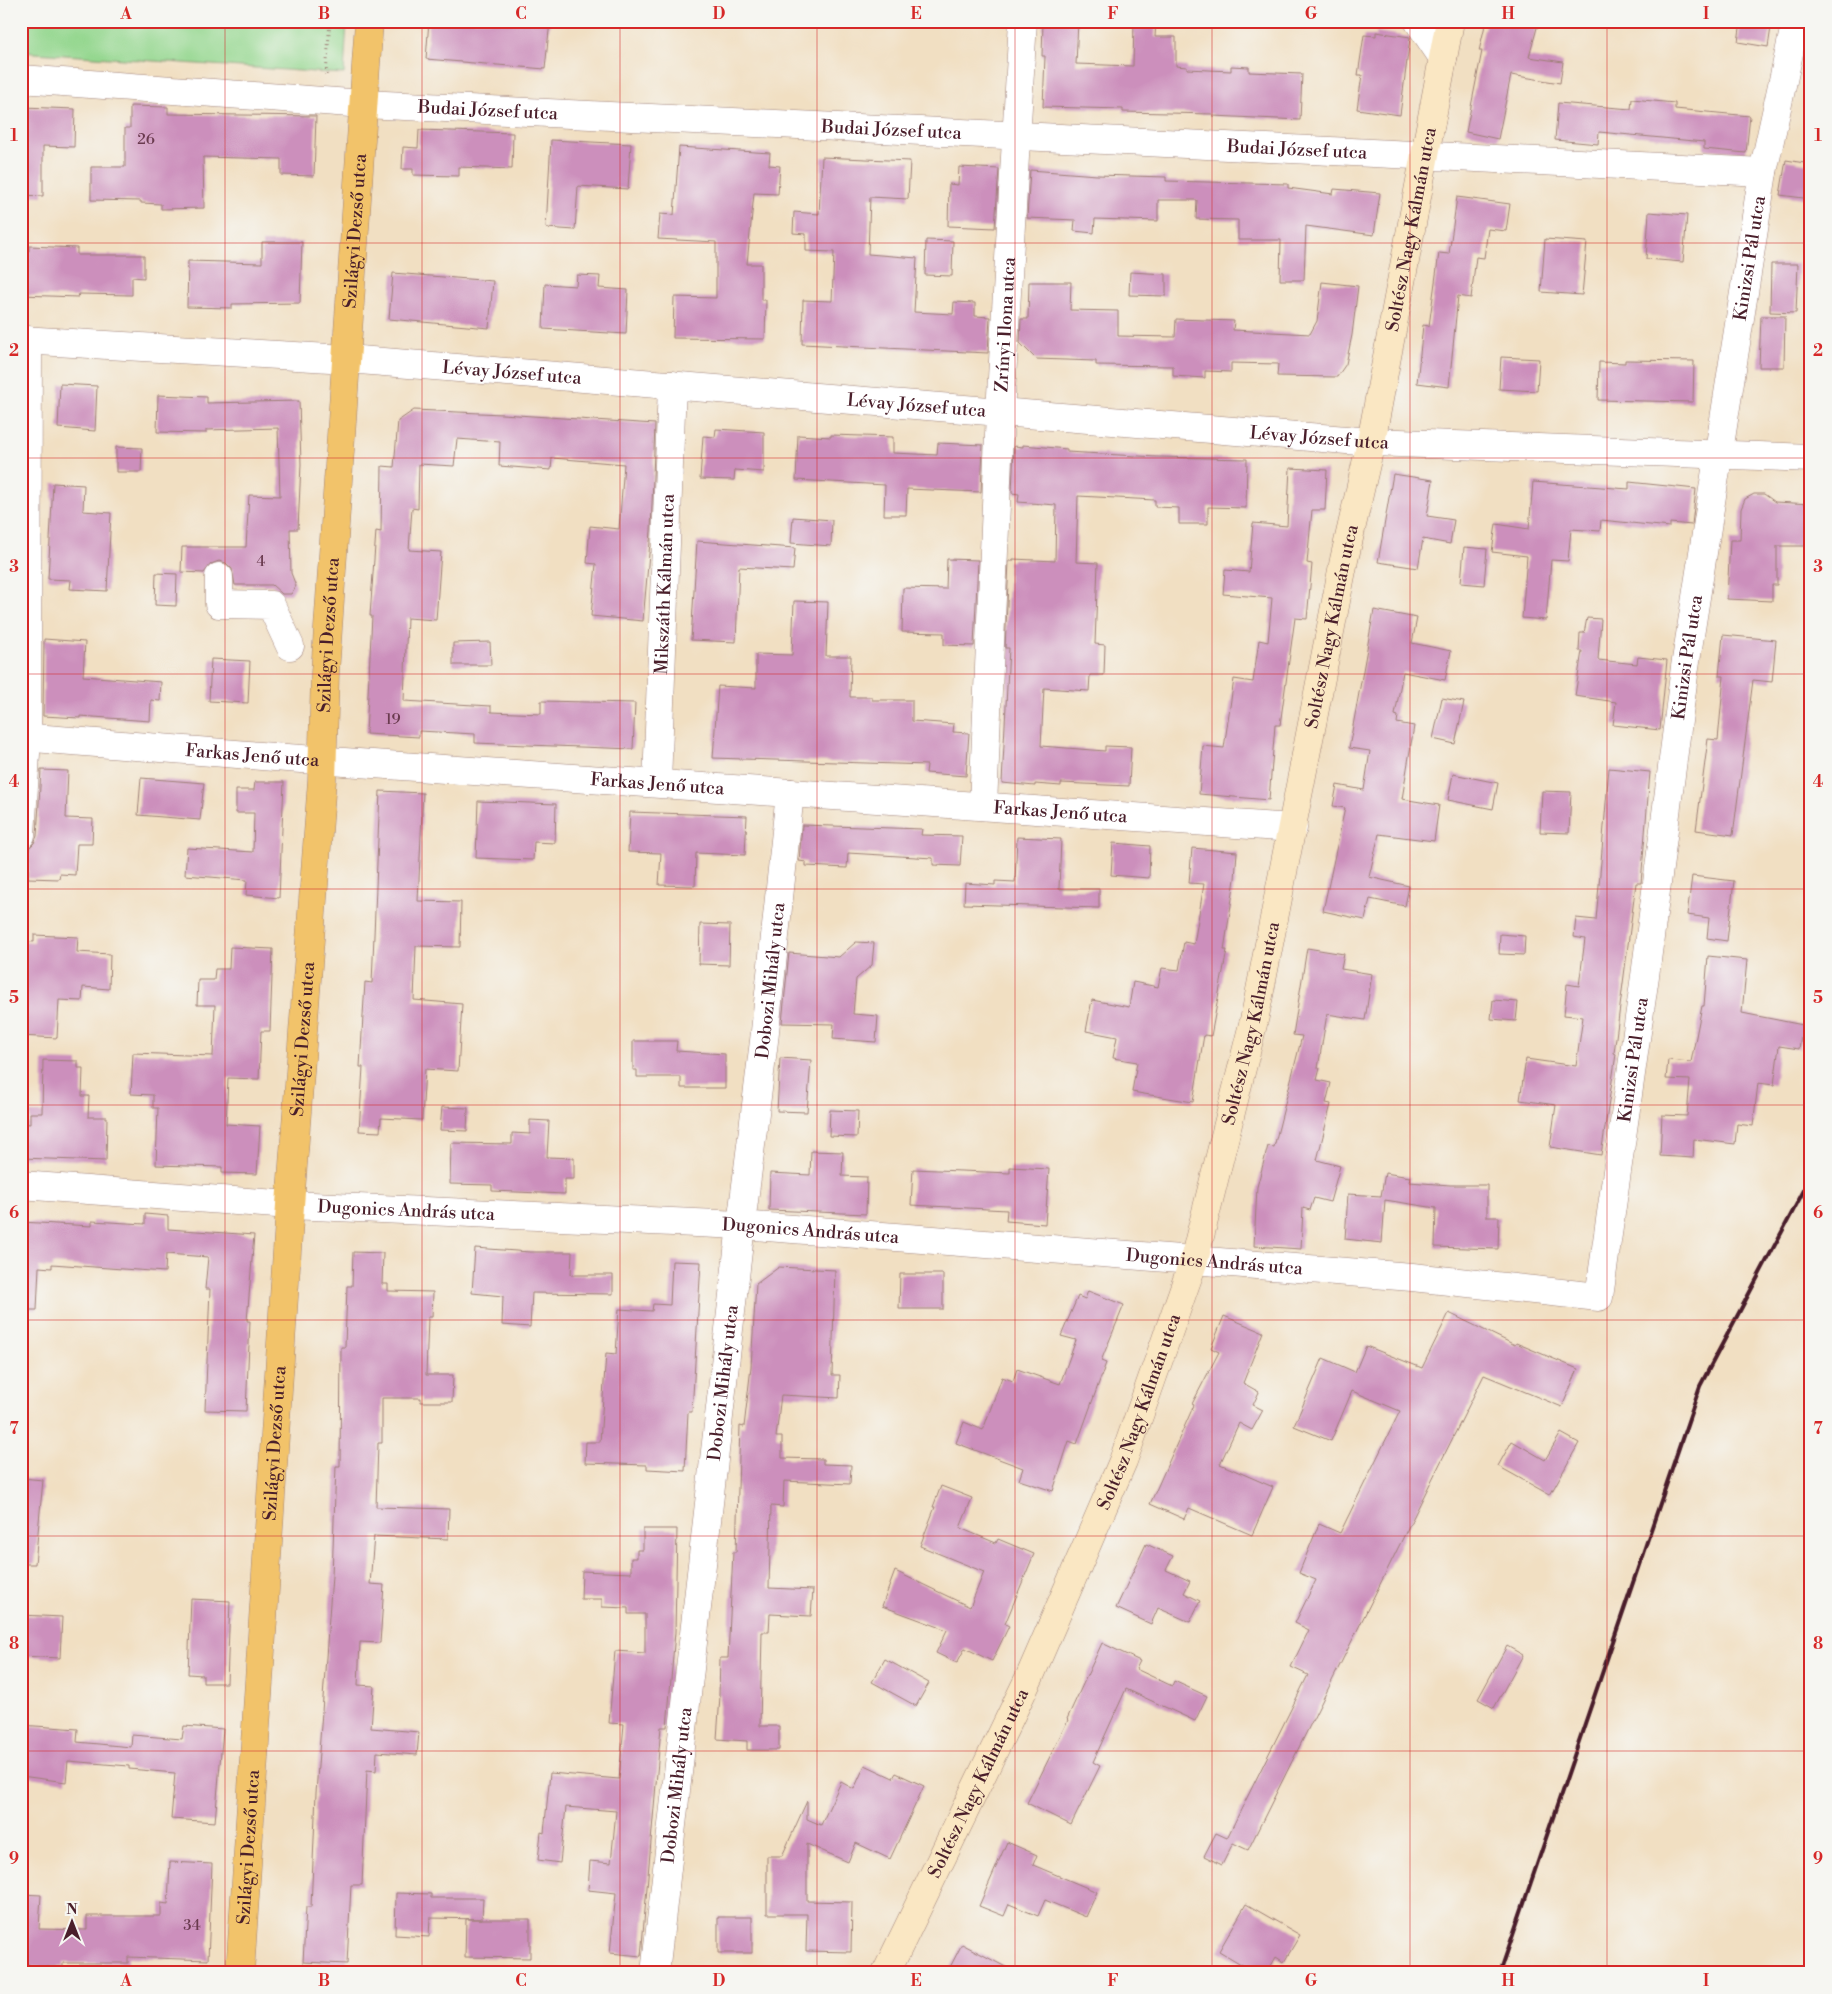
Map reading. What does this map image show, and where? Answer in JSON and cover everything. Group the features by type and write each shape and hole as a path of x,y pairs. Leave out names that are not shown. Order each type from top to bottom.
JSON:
{"main road":[{"name":"Szilágyi Dezső utca","path":"240,1973 290,1205 322,760 324,673 370,21"}],"street":[{"name":"Zrínyi Ilona utca","path":"983,806 1000,412 1023,21"},
{"path":"1418,21 1444,58"},
{"name":"Soltész Nagy Kálmán utca","path":"886,1973 1030,1676 1123,1462 1194,1260 1254,1016 1344,560 1371,442 1450,21"},
{"name":"Kinizsi Pál utca","path":"1599,1296 1645,976 1685,667 1763,172 1796,21"},
{"name":"Budai József utca","path":"21,79 364,104 1763,172"},
{"path":"21,835 24,737 24,340"},
{"name":"Lévay József utca","path":"24,340 347,359 1371,442 1811,458"},
{"name":"Mikszáth Kálmán utca","path":"657,783 672,385"},
{"path":"219,577 219,604 271,606 276,608 290,646"},
{"name":"Farkas Jenő utca","path":"24,737 322,760 1292,828"},
{"name":"Dobozi Mihály utca","path":"656,1973 741,1225 764,1041 790,792"},
{"name":"Dugonics András utca","path":"21,1185 290,1205 741,1225 1412,1277 1599,1296"}],"path":[{"path":"324,101 330,21"}],"green space":[{"path":"21,21 347,21 344,74 21,52"}],"building":[{"path":"429,21 550,21 545,69 426,59"},
{"path":"1043,21 1078,21 1076,64 1133,66 1134,21 1156,21 1155,37 1176,37 1176,66 1187,67 1187,69 1231,71 1231,66 1249,67 1249,72 1302,74 1300,120 1213,116 1213,114 1123,112 1123,109 1043,107 1045,56 1042,56"},
{"path":"1486,21 1528,21 1538,24 1529,57 1563,62 1560,83 1511,75 1498,139 1466,132 1482,51 1479,51"},
{"path":"1741,21 1772,21 1768,47 1738,42"},
{"path":"1376,32 1410,37 1400,115 1357,109 1362,75 1358,75 1364,35 1376,36"},
{"path":"1632,99 1675,103 1675,109 1750,116 1746,153 1704,149 1704,142 1599,132 1598,144 1555,140 1558,103 1631,109"},
{"path":"130,106 168,107 168,114 316,116 314,176 281,175 281,159 203,157 204,208 161,209 161,204 141,203 141,201 91,200 91,167 125,167 125,128 130,128"},
{"path":"23,107 75,109 74,147 43,146 43,196 21,195"},
{"path":"419,130 513,133 512,169 459,167 459,176 413,175 413,169 402,169 403,147 418,148"},
{"path":"551,140 631,144 628,189 578,186 575,230 546,228"},
{"path":"679,147 770,153 769,165 780,166 778,194 754,193 747,264 761,264 761,300 766,300 765,339 673,338 674,297 716,298 716,242 658,239 660,214 674,215"},
{"path":"822,157 910,161 908,199 870,197 868,254 917,258 914,312 953,314 954,302 975,303 975,316 990,317 988,353 802,344 803,300 832,301 834,252 806,251 806,234 793,233 794,212 819,214"},
{"path":"1786,160 1811,164 1811,199 1780,195"},
{"path":"959,167 999,169 995,228 948,226 949,184 958,185"},
{"path":"1030,170 1097,175 1166,177 1166,181 1288,184 1288,188 1333,194 1334,189 1380,193 1374,235 1306,226 1304,280 1280,280 1281,240 1238,240 1238,220 1196,219 1197,200 1158,200 1158,221 1095,219 1094,233 1074,231 1075,220 1027,218"},
{"path":"1457,197 1510,204 1506,231 1488,229 1484,258 1476,257 1471,298 1458,296 1449,387 1417,383 1423,325 1429,326 1439,253 1449,254"},
{"path":"1649,212 1687,215 1683,262 1646,259"},
{"path":"1545,239 1587,242 1582,295 1541,292"},
{"path":"926,240 953,241 952,276 925,275"},
{"path":"262,242 302,242 300,303 232,304 232,308 187,307 188,261 262,263"},
{"path":"29,246 77,248 77,255 144,255 144,278 132,277 132,295 79,294 78,297 21,295 21,251 29,251"},
{"path":"1771,264 1798,264 1796,313 1770,312"},
{"path":"1130,272 1166,274 1166,296 1129,295"},
{"path":"393,273 493,281 489,328 389,319"},
{"path":"577,275 600,276 599,288 628,290 626,334 543,329 545,284 576,286"},
{"path":"1029,282 1071,282 1070,310 1118,311 1118,336 1175,337 1176,319 1234,321 1233,330 1310,334 1317,321 1322,282 1358,286 1352,335 1346,364 1337,377 1277,376 1278,364 1231,363 1231,372 1205,371 1205,378 1173,376 1173,366 1096,365 1096,361 1036,359 1020,343 1021,319 1028,319"},
{"path":"1761,316 1785,316 1784,367 1759,367"},
{"path":"1501,357 1539,359 1537,391 1499,389"},
{"path":"1625,360 1694,361 1693,402 1598,400 1599,362 1625,363"},
{"path":"60,384 97,386 95,431 58,428"},
{"path":"158,395 207,397 207,403 299,401 301,464 298,529 290,529 291,573 296,586 291,594 282,594 272,585 235,585 232,569 226,563 219,561 211,564 204,573 181,572 182,547 246,547 249,495 280,496 278,428 206,430 206,433 157,432"},
{"path":"414,410 655,424 651,531 643,621 591,616 596,564 587,563 590,526 619,529 624,464 552,458 551,470 499,466 500,442 457,439 454,466 419,464 418,509 412,508 409,550 441,552 436,620 407,618 404,701 491,706 491,712 541,714 541,701 635,703 633,749 475,743 475,734 419,731 419,737 366,734 372,616 370,616 376,531 381,532 382,466 394,467 398,421"},
{"path":"716,429 764,432 764,472 735,470 734,480 700,479 703,436 715,437"},
{"path":"798,435 893,437 893,453 937,455 938,443 983,445 981,492 907,489 906,515 884,515 885,485 796,480"},
{"path":"1023,445 1067,449 1067,452 1155,457 1247,459 1246,508 1208,507 1208,524 1179,524 1179,508 1155,507 1155,500 1078,496 1076,562 1098,563 1095,644 1105,645 1104,675 1090,675 1089,691 1044,688 1041,746 1105,751 1105,746 1131,747 1129,786 1061,783 1061,786 1035,784 1035,786 1002,783 1009,648 1005,648 1009,561 1013,561 1013,559 1055,561 1056,505 1018,502 1019,494 1012,493 1014,446 1023,447"},
{"path":"116,447 142,448 141,472 116,472"},
{"path":"1290,468 1327,470 1325,510 1312,510 1307,563 1312,564 1307,619 1295,618 1280,725 1275,725 1269,800 1199,794 1203,746 1224,748 1234,679 1253,682 1259,640 1268,642 1272,598 1223,594 1225,570 1249,572 1253,523 1287,526"},
{"path":"1393,474 1433,480 1427,516 1454,520 1450,544 1423,539 1418,568 1378,562"},
{"path":"1533,482 1629,489 1629,482 1696,489 1692,525 1670,523 1670,527 1601,520 1600,531 1571,529 1568,561 1551,560 1546,620 1522,618 1527,556 1492,552 1496,524 1529,529"},
{"path":"53,483 84,485 83,511 111,513 107,591 70,589 71,580 48,579"},
{"path":"1754,494 1764,494 1775,502 1811,504 1811,546 1777,546 1777,585 1772,585 1772,601 1727,599 1730,540 1740,540 1741,509 1745,499"},
{"path":"793,517 832,520 831,546 791,543"},
{"path":"697,541 795,548 793,570 739,567 736,642 691,640"},
{"path":"1464,547 1487,549 1484,585 1461,583"},
{"path":"947,559 978,560 974,646 944,645 944,633 902,632 903,588 946,589"},
{"path":"156,573 177,574 176,606 155,605"},
{"path":"794,601 828,602 826,656 851,656 850,697 872,697 872,700 912,700 912,721 954,724 953,732 969,733 966,776 926,773 927,765 713,758 718,686 756,688 756,654 792,655"},
{"path":"1374,610 1417,618 1412,643 1451,651 1445,680 1403,672 1395,715 1398,716 1397,723 1414,726 1402,799 1439,805 1434,841 1379,834 1369,877 1409,886 1405,906 1370,899 1365,920 1323,911 1345,808 1333,806 1337,785 1364,790 1370,751 1349,748"},
{"path":"1587,618 1601,619 1598,660 1637,664 1638,657 1667,660 1660,730 1613,725 1616,702 1575,696 1582,651 1579,651 1580,633 1584,633"},
{"path":"1723,635 1776,640 1772,682 1753,680 1733,835 1696,830 1708,739 1718,740 1724,676 1719,676"},
{"path":"44,639 85,642 83,676 161,682 160,701 151,700 150,721 80,716 80,718 43,716"},
{"path":"490,642 491,665 453,665 453,643"},
{"path":"211,659 250,661 248,703 209,701"},
{"path":"1442,698 1464,702 1455,744 1433,739"},
{"path":"1609,768 1650,772 1641,883 1636,883 1614,1053 1616,1054 1601,1155 1550,1147 1556,1105 1520,1100 1526,1059 1576,1066 1583,1017 1564,1015 1567,984 1579,986 1585,939 1574,937 1576,918 1596,920"},
{"path":"41,770 68,771 66,818 93,819 92,844 77,844 75,875 60,874 59,879 28,878 29,848 37,836"},
{"path":"1453,774 1498,783 1493,809 1448,800"},
{"path":"141,778 204,783 200,820 138,815"},
{"path":"255,782 284,782 279,898 246,895 247,880 185,875 187,848 253,852 254,813 236,813 236,790 254,790"},
{"path":"380,791 423,793 418,901 461,902 460,947 416,946 414,1000 462,1004 458,1071 425,1069 422,1120 381,1118 380,1132 359,1131 363,1067 360,1067 365,982 372,983"},
{"path":"1542,791 1571,792 1569,833 1540,832"},
{"path":"478,801 556,804 555,843 534,842 533,860 476,858"},
{"path":"630,812 747,816 745,855 696,853 695,886 659,885 661,853 628,852"},
{"path":"802,825 922,829 921,835 962,836 960,866 933,865 933,858 848,853 847,868 806,866 806,862 799,861"},
{"path":"1017,837 1061,839 1059,889 1099,889 1099,908 964,904 965,883 995,885 995,881 1015,882"},
{"path":"1113,843 1150,846 1149,878 1111,875"},
{"path":"1192,848 1237,852 1235,879 1224,950 1227,950 1211,1036 1204,1035 1193,1102 1132,1092 1137,1062 1113,1058 1117,1037 1086,1031 1092,1000 1129,1007 1133,982 1158,987 1162,968 1179,970 1184,942 1194,944 1204,884 1189,883"},
{"path":"1692,876 1734,881 1727,941 1707,938 1709,918 1687,915"},
{"path":"700,924 730,925 729,965 699,964"},
{"path":"1500,934 1525,936 1524,955 1499,954"},
{"path":"34,935 78,937 77,952 110,954 109,989 83,987 82,1001 59,1000 57,1038 21,1036 21,941 34,942"},
{"path":"856,942 874,943 872,965 856,979 853,1014 878,1016 876,1042 833,1039 834,1024 782,1023 789,953 839,957"},
{"path":"230,947 273,949 270,1031 261,1031 259,1079 228,1078 226,1124 260,1126 257,1174 222,1173 222,1167 156,1165 158,1108 153,1108 153,1095 131,1094 133,1053 213,1056 215,1005 197,1005 198,980 214,980 215,969 229,969"},
{"path":"1307,948 1344,954 1341,969 1372,974 1365,1020 1327,1014 1318,1068 1320,1068 1317,1080 1331,1083 1326,1103 1331,1104 1317,1160 1340,1166 1330,1202 1314,1198 1310,1210 1303,1208 1301,1249 1254,1246 1257,1187 1268,1146 1274,1147 1302,1036 1293,1035"},
{"path":"1708,956 1747,960 1742,1013 1803,1025 1799,1049 1779,1046 1774,1085 1758,1083 1753,1126 1737,1124 1735,1144 1694,1139 1693,1158 1660,1156 1662,1115 1687,1116 1690,1080 1666,1079 1668,1060 1691,1062 1702,1006 1704,1006"},
{"path":"1493,1000 1518,1002 1516,1021 1491,1019"},
{"path":"633,1041 677,1041 676,1051 725,1054 725,1088 681,1088 681,1077 637,1077 637,1070 633,1070"},
{"path":"780,1058 811,1060 807,1112 777,1111"},
{"path":"43,1060 78,1061 78,1068 83,1068 82,1096 89,1096 88,1117 107,1117 106,1161 21,1158 21,1123 30,1124 30,1113 42,1113"},
{"path":"442,1107 468,1108 467,1131 440,1130"},
{"path":"830,1110 858,1111 857,1137 829,1136"},
{"path":"530,1120 549,1121 547,1157 574,1158 574,1179 565,1179 565,1194 492,1191 492,1185 450,1184 451,1143 512,1144 512,1133 530,1134"},
{"path":"811,1151 843,1152 842,1176 867,1177 866,1214 769,1210 770,1173 810,1175"},
{"path":"1010,1167 1049,1169 1045,1224 1006,1221 1007,1210 911,1205 913,1169 1010,1173"},
{"path":"1385,1173 1410,1177 1409,1182 1487,1185 1487,1217 1499,1217 1498,1249 1435,1247 1436,1208 1385,1200 1382,1243 1345,1239 1348,1194 1381,1196"},
{"path":"145,1214 168,1216 168,1229 254,1235 247,1321 250,1321 246,1411 205,1410 210,1289 205,1289 208,1257 166,1254 165,1272 52,1264 52,1268 39,1267 37,1310 21,1310 21,1222 92,1226 92,1221 145,1224"},
{"path":"475,1248 530,1252 572,1252 571,1275 613,1275 613,1294 532,1293 530,1327 502,1325 503,1296 472,1293"},
{"path":"353,1252 383,1253 382,1284 388,1284 388,1291 433,1292 432,1317 428,1317 426,1375 453,1375 452,1402 421,1402 421,1398 382,1398 382,1443 378,1443 376,1507 449,1509 448,1539 374,1536 370,1584 384,1585 380,1643 360,1642 358,1685 374,1686 371,1728 419,1732 417,1755 377,1752 376,1771 367,1770 362,1885 351,1885 347,1964 303,1962 306,1907 311,1907 316,1793 332,1576 336,1466 340,1466 341,1347 345,1347 347,1286 352,1286"},
{"path":"672,1261 701,1262 692,1412 688,1412 685,1471 647,1469 647,1465 585,1463 586,1442 600,1442 606,1353 616,1354 619,1309 652,1311 653,1304 670,1305"},
{"path":"779,1267 835,1270 832,1375 840,1375 839,1398 781,1395 776,1437 782,1437 782,1458 823,1459 823,1464 851,1465 850,1484 784,1481 783,1507 771,1506 769,1588 813,1590 811,1616 770,1614 769,1632 762,1632 760,1726 779,1726 779,1750 747,1750 747,1741 717,1739 720,1658 728,1658 733,1552 736,1552 740,1426 744,1427 751,1367 756,1284"},
{"path":"900,1274 943,1274 943,1309 899,1309"},
{"path":"1088,1291 1124,1305 1101,1361 1106,1363 1077,1444 1069,1441 1053,1491 1019,1480 1023,1468 956,1443 964,1422 983,1430 1002,1377 1013,1381 1017,1369 1060,1384 1076,1340 1061,1336 1078,1296 1085,1299"},
{"path":"1449,1313 1515,1345 1516,1343 1578,1369 1562,1407 1484,1375 1248,1850 1233,1843 1222,1865 1204,1856 1216,1833 1227,1838 1308,1675 1291,1667 1309,1630 1295,1623 1316,1580 1299,1573 1319,1524 1340,1533 1400,1411 1352,1391 1331,1441 1294,1426 1323,1358 1355,1372 1366,1346 1422,1368"},
{"path":"1224,1316 1263,1332 1243,1383 1259,1392 1253,1405 1263,1410 1252,1430 1239,1423 1220,1464 1273,1487 1252,1535 1189,1508 1184,1519 1150,1504 1194,1405 1192,1404 1219,1352 1211,1348"},
{"path":"1561,1433 1579,1443 1550,1495 1498,1466 1512,1441 1545,1460"},
{"path":"21,1478 43,1480 35,1564 21,1564"},
{"path":"941,1486 972,1498 960,1528 996,1543 998,1539 1034,1554 1005,1624 1009,1626 992,1661 965,1648 957,1663 936,1653 947,1630 882,1606 895,1571 970,1607 984,1572 920,1546"},
{"path":"643,1529 677,1529 675,1632 667,1727 661,1727 641,1956 610,1953 616,1893 588,1890 590,1861 611,1863 616,1811 566,1807 560,1863 538,1860 541,1832 544,1833 550,1773 619,1779 624,1724 609,1723 615,1651 645,1653 645,1614 628,1614 628,1608 602,1607 602,1599 581,1599 582,1571 631,1573 631,1558 637,1558 637,1550 643,1550"},
{"path":"1146,1544 1173,1556 1166,1570 1190,1581 1184,1593 1200,1601 1190,1622 1158,1608 1151,1624 1116,1608"},
{"path":"191,1599 230,1601 227,1683 203,1683 203,1675 188,1674"},
{"path":"21,1615 62,1617 60,1658 21,1656"},
{"path":"1102,1643 1140,1661 1136,1669 1172,1686 1174,1681 1207,1696 1195,1721 1126,1689 1093,1762 1100,1766 1071,1825 1027,1803 1068,1720"},
{"path":"1507,1646 1523,1655 1494,1708 1478,1699"},
{"path":"885,1659 929,1683 916,1706 872,1682"},
{"path":"21,1725 78,1729 77,1742 131,1747 132,1735 182,1739 184,1726 223,1729 215,1822 171,1819 175,1773 129,1769 129,1766 68,1761 66,1782 21,1776"},
{"path":"865,1765 893,1778 896,1773 924,1786 890,1859 856,1843 848,1862 807,1844 807,1901 852,1902 851,1952 806,1951 807,1914 767,1914 767,1856 782,1856 807,1801 807,1819 821,1825 841,1782 854,1789"},
{"path":"1007,1842 1037,1855 1033,1865 1097,1892 1086,1917 1045,1900 1038,1916 1009,1904 1004,1916 979,1906"},
{"path":"170,1862 212,1864 208,1960 128,1957 128,1963 63,1963 63,1967 29,1967 29,1964 21,1964 21,1894 41,1895 39,1929 87,1930 87,1916 161,1916 161,1903 168,1904"},
{"path":"396,1893 431,1894 431,1898 483,1898 482,1919 430,1918 429,1937 395,1935"},
{"path":"1246,1904 1300,1935 1284,1962 1276,1957 1267,1973 1256,1973 1219,1951"},
{"path":"718,1917 752,1917 752,1953 718,1953"},
{"path":"466,1919 530,1919 530,1958 465,1957"},
{"path":"962,1944 1017,1973 947,1973"}],"railway":[{"path":"1500,1973 1700,1386 1811,1177"},
{"path":"1809,1973 1811,1968"}]}
